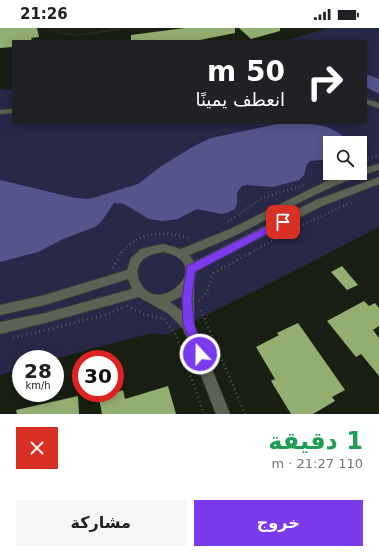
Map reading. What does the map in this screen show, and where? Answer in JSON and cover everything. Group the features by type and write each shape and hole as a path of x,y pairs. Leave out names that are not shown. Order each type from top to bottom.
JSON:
{"street":[{"path":"367,101 379,106"},
{"path":"0,112 12,111"},
{"path":"367,171 379,167"},
{"path":"181,254 231,233 309,192 337,180"},
{"path":"191,269 319,203 346,191 379,180"},
{"path":"153,298 171,297 181,292 188,284 191,277 191,269 181,254 176,251 163,248 150,250 139,257 135,262 131,273 133,283 139,292 153,298 173,310 188,324"},
{"path":"0,310 45,300 131,273"},
{"path":"188,284 188,324 223,414"},
{"path":"0,328 45,318 139,292"}],"path":[{"path":"50,28 58,33 71,34 124,28"},
{"path":"367,159 379,156"},
{"path":"224,226 262,198 310,182"},
{"path":"213,273 328,212 356,200"},
{"path":"189,239 196,237"},
{"path":"198,303 245,414"},
{"path":"6,339 106,315 120,310 126,305"},
{"path":"164,319 176,335 204,414"}],"shaded area":[{"path":"329,28 379,28 379,227 166,335 152,333 88,350 72,350 72,354 64,356 64,350 12,350 12,372 0,375 0,89 12,90 12,124 367,124 367,40 287,40"},
{"path":"368,75 379,79 379,94 367,88"},
{"path":"278,124 316,125 334,130 342,136 323,136 323,160 310,161 307,164 304,175 299,180 273,187 242,186 237,192 237,203 235,209 227,213 221,214 197,209 178,219 162,221 149,219 124,204 114,203 101,222 95,227 63,239 38,252 0,262 0,180 75,198 89,199 138,184 160,167 194,146 211,138"}],"building":[{"path":"0,28 37,28 39,37 31,38 32,40 12,40 12,47 0,48"},
{"path":"185,28 235,28 235,33 200,40 131,40 131,35"},
{"path":"239,28 280,28 280,31 251,39"},
{"path":"342,266 358,285 347,290 331,272"},
{"path":"364,301 369,306 375,303 379,308 379,326 373,330 379,338 379,376 361,354 356,357 327,321"},
{"path":"298,323 345,390 332,397 335,401 313,414 291,414 271,381 275,379 256,347 279,335 277,333"},
{"path":"168,386 176,414 102,414 100,402 124,402 124,394 125,399"},
{"path":"72,397 72,402 78,402 79,414 17,414 16,410 51,402 64,402 64,399"}],"route":[{"path":"200,354 188,324 187,298 191,269 283,222"}]}
